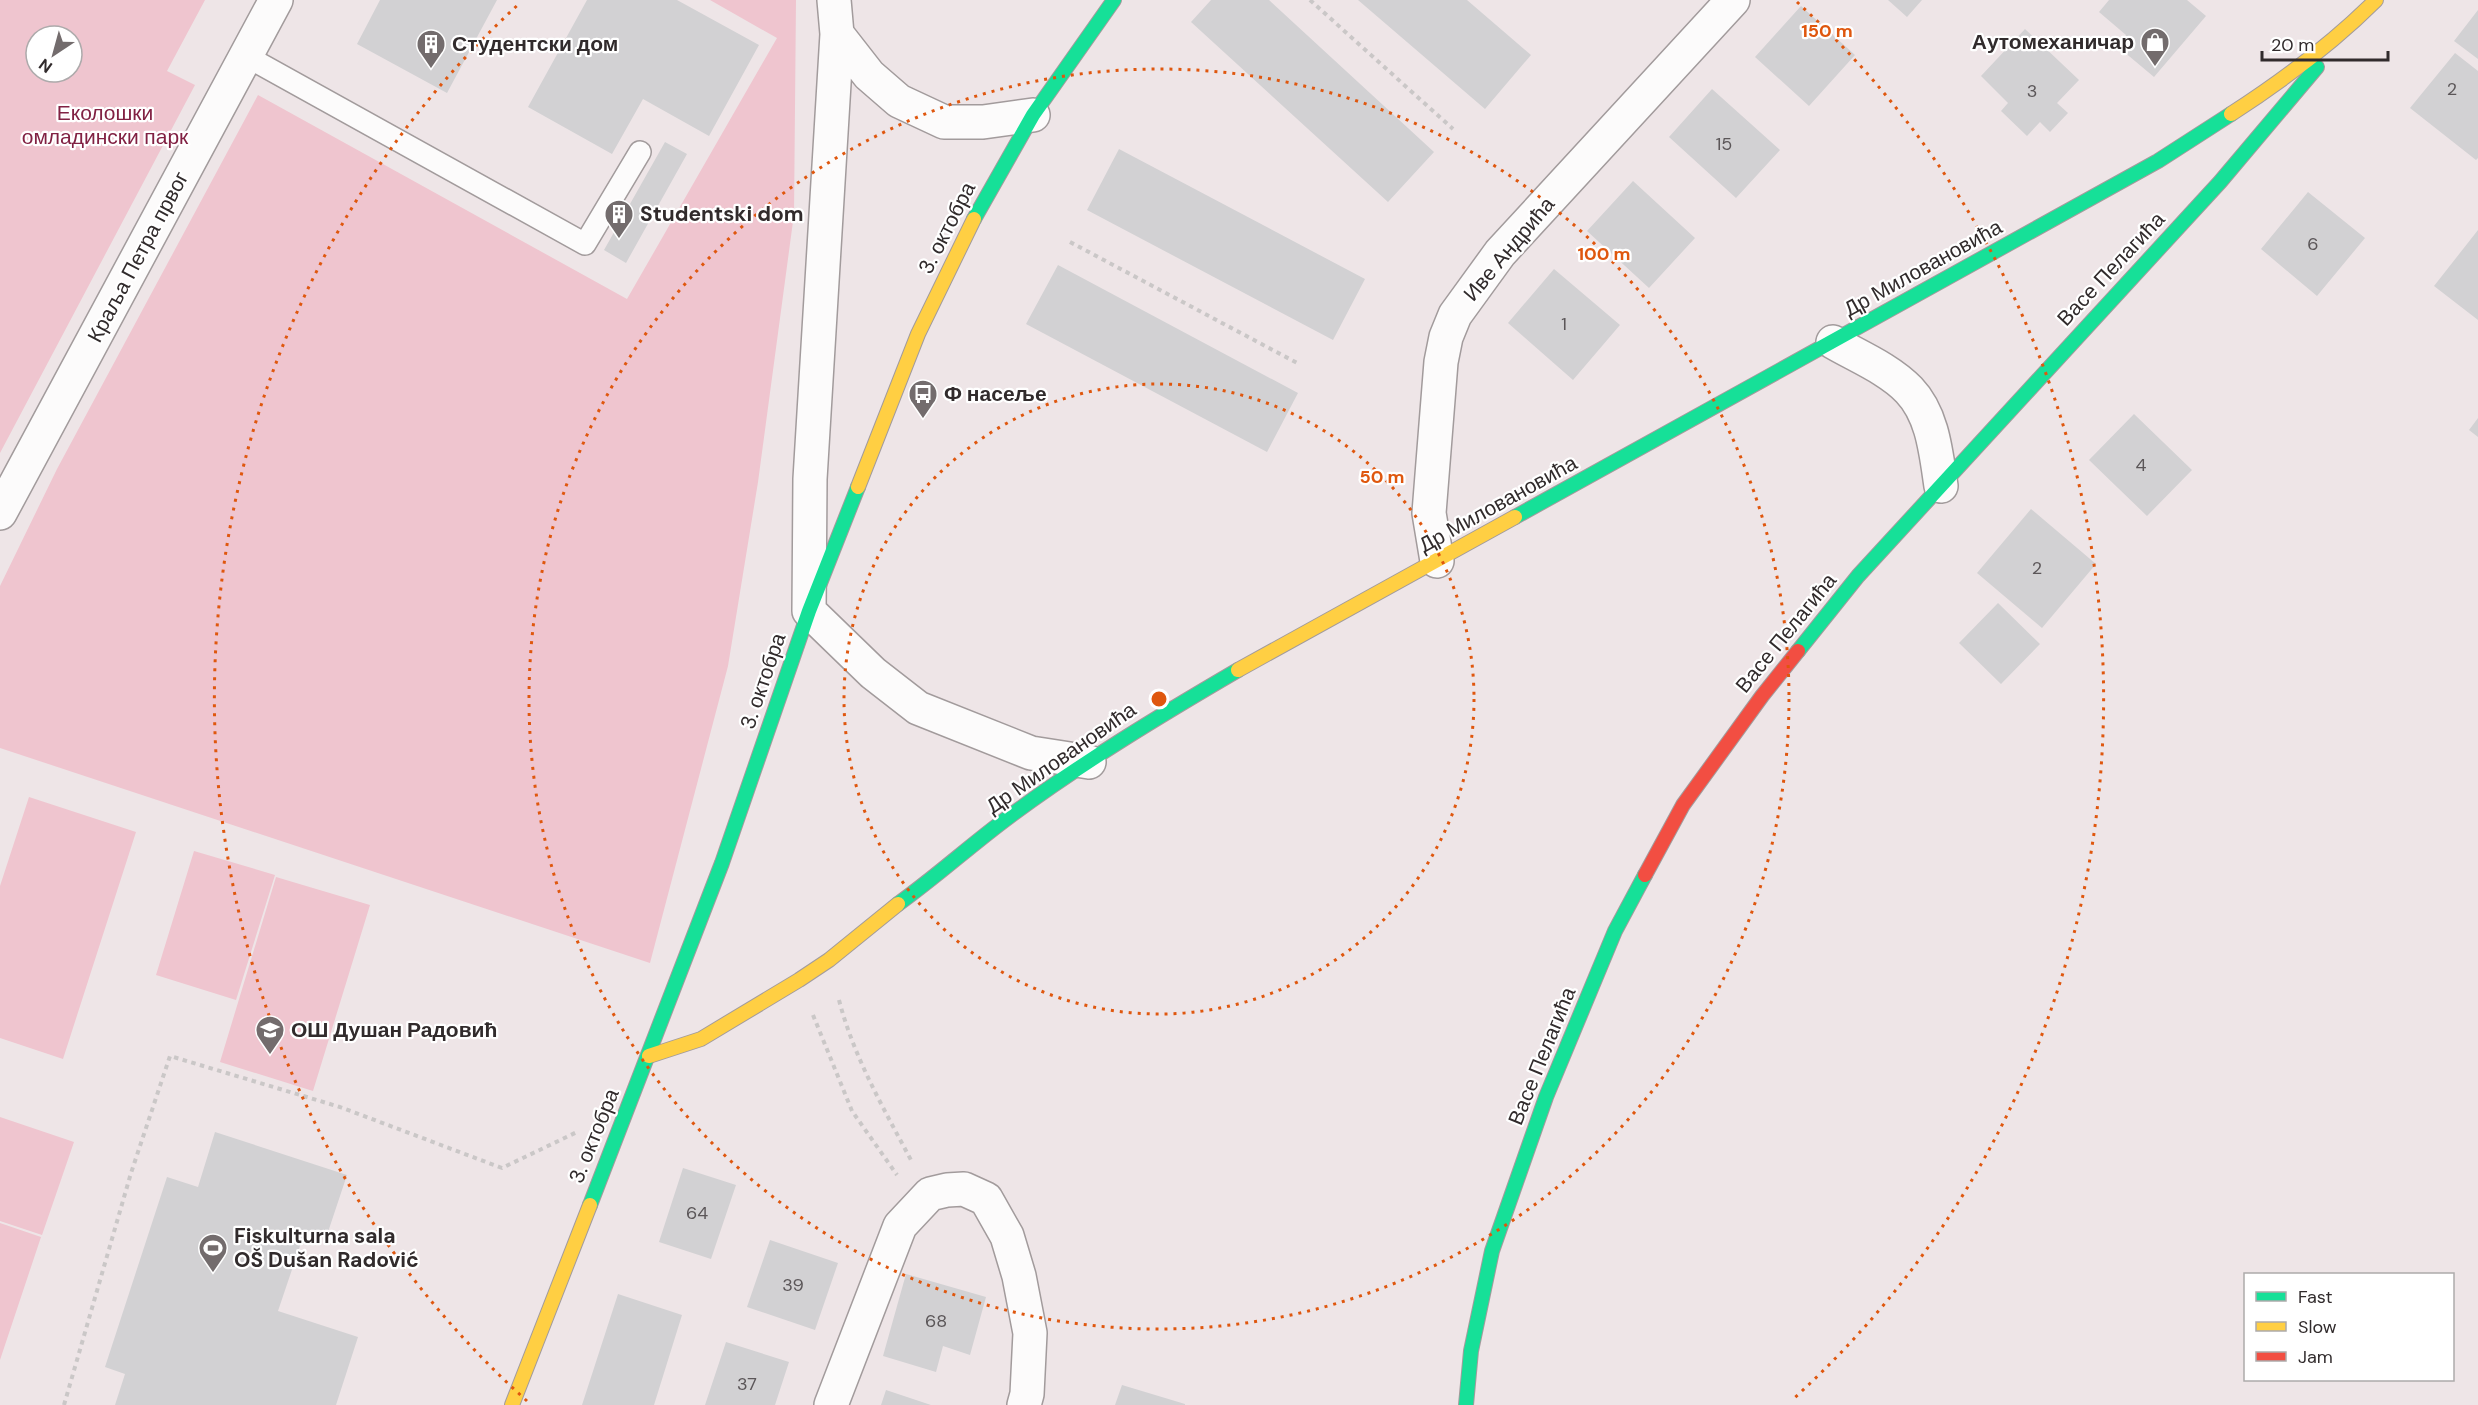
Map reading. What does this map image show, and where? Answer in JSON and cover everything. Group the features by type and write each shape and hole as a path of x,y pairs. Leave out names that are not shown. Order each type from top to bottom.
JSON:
{"street":[{"name":"Краља Петра првог","path":"0,513 276,0"},
{"path":"834,0 837,34 810,479 809,611 873,673 918,708 1031,753 1089,762"},
{"name":"3. октобра","path":"512,1405 649,1056 722,863 809,611 918,334 971,223 1033,115 1114,0"},
{"name":"Иве Андрића","path":"1437,561 1429,513 1440,373 1446,337 1455,315 1500,254 1733,0"},
{"name":"Др Миловановића","path":"649,1056 701,1039 829,960 875,921 942,872 1010,816 1149,722 1270,652 2158,161 2284,76 2361,15 2376,0"},
{"name":"Васе Пелагића","path":"1466,1405 1471,1352 1492,1251 1546,1097 1615,931 1683,804 1762,696 1858,576 2220,182 2361,15"},
{"path":"837,34 869,75 899,101 944,122 983,122 1033,115"},
{"path":"1833,342 1889,374 1909,390 1922,410 1935,441 1941,486"},
{"path":"831,1405 900,1226 930,1194 964,1189 986,1199 1007,1236 1019,1276 1030,1333 1027,1394 1024,1405"}],"lane":[{"path":"246,56 585,244 640,152"}],"path":[{"path":"1310,0 1453,129"},
{"path":"1070,242 1299,364"},
{"path":"829,960 846,1029 864,1070 930,1194"},
{"path":"799,980 852,1111 899,1178 900,1226"},
{"path":"64,1405 131,1173 170,1056 340,1107 502,1168 573,1134"}],"green space":[{"name":"Еколошки омладински парк","path":"0,0 205,0 167,71 195,85 0,453"},
{"path":"710,0 796,0 794,214 758,482 728,666 650,963 0,748 0,586 57,469 258,95 627,299 777,38"},
{"path":"29,797 136,832 63,1059 0,1038 0,886"},
{"path":"194,851 275,875 236,1000 156,975"},
{"path":"276,877 370,905 313,1091 220,1062"},
{"path":"0,1117 74,1142 42,1235 0,1221"},
{"path":"0,1223 41,1237 0,1360"}],"building":[{"name":"Студентски дом","path":"380,0 497,0 447,93 357,44"},
{"path":"587,0 677,0 759,45 709,136 643,99 612,154 528,107"},
{"path":"1211,0 1269,0 1434,152 1388,202 1191,22"},
{"path":"1358,0 1467,0 1531,55 1485,109"},
{"path":"1888,0 1922,0 1907,17"},
{"path":"2109,0 2187,0 2206,16 2154,77 2117,46 2126,35 2099,12"},
{"path":"1801,6 1855,55 1809,106 1755,57"},
{"path":"2478,10 2478,59 2454,41"},
{"path":"2025,29 2079,80 2057,103 2068,113 2050,132 2040,122 2027,136 2001,111 2008,103 1981,76"},
{"path":"2455,53 2478,71 2478,158 2476,160 2410,108"},
{"path":"1712,89 1780,150 1736,198 1669,137"},
{"path":"665,142 687,154 626,263 604,250"},
{"path":"1119,149 1365,279 1333,340 1087,210"},
{"path":"1633,181 1695,238 1649,288 1587,231"},
{"path":"2308,192 2365,238 2317,296 2261,249"},
{"path":"2478,230 2478,320 2434,286"},
{"path":"1058,265 1298,393 1267,452 1026,324"},
{"path":"1554,269 1620,325 1573,380 1508,323"},
{"path":"2134,414 2192,470 2147,516 2089,460"},
{"path":"2478,418 2478,437 2469,430"},
{"path":"2031,509 2096,564 2042,628 1977,573"},
{"path":"1998,603 2040,644 2001,684 1959,643"},
{"name":"Fiskulturna sala OŠ Dušan Radović","path":"215,1132 347,1175 326,1238 305,1231 278,1311 358,1337 336,1405 115,1405 125,1374 105,1367 167,1177 198,1187"},
{"path":"683,1168 736,1185 711,1259 659,1242"},
{"path":"770,1240 838,1263 815,1330 747,1307"},
{"path":"906,1274 986,1297 970,1355 943,1346 936,1372 883,1356"},
{"path":"618,1294 682,1315 654,1405 582,1405"},
{"path":"726,1342 789,1362 775,1405 705,1405"},
{"path":"1122,1385 1185,1404 1185,1405 1115,1405"},
{"path":"886,1390 931,1405 881,1405"}],"traffic: fast":[{"path":"974,219 1033,115 1114,0"},
{"path":"1798,651 1858,576 2220,182 2317,67"},
{"path":"1515,517 2158,161 2231,114"},
{"path":"590,1205 722,863 809,611 858,487"},
{"path":"898,904 1038,796 1151,722 1238,670"},
{"path":"1466,1405 1471,1351 1492,1251 1546,1097 1615,931 1645,875"}],"traffic: slow":[{"path":"2231,114 2306,61 2376,0"},
{"path":"858,487 918,334 974,219"},
{"path":"1238,670 1515,517"},
{"path":"649,1056 701,1039 799,980 829,960 898,904"},
{"path":"512,1405 590,1205"}],"traffic: jam":[{"path":"1645,875 1683,805 1762,696 1798,651"}],"place":[{"name":"Аутомеханичар","path":"2155,68"},
{"name":"Студентски дом","path":"431,70"},
{"name":"Studentski dom","path":"619,240"},
{"name":"Ф насеље","path":"923,420"},
{"name":"ОШ Душан Радовић","path":"270,1056"},
{"name":"Fiskulturna sala OŠ Dušan Radović","path":"213,1274"}]}
